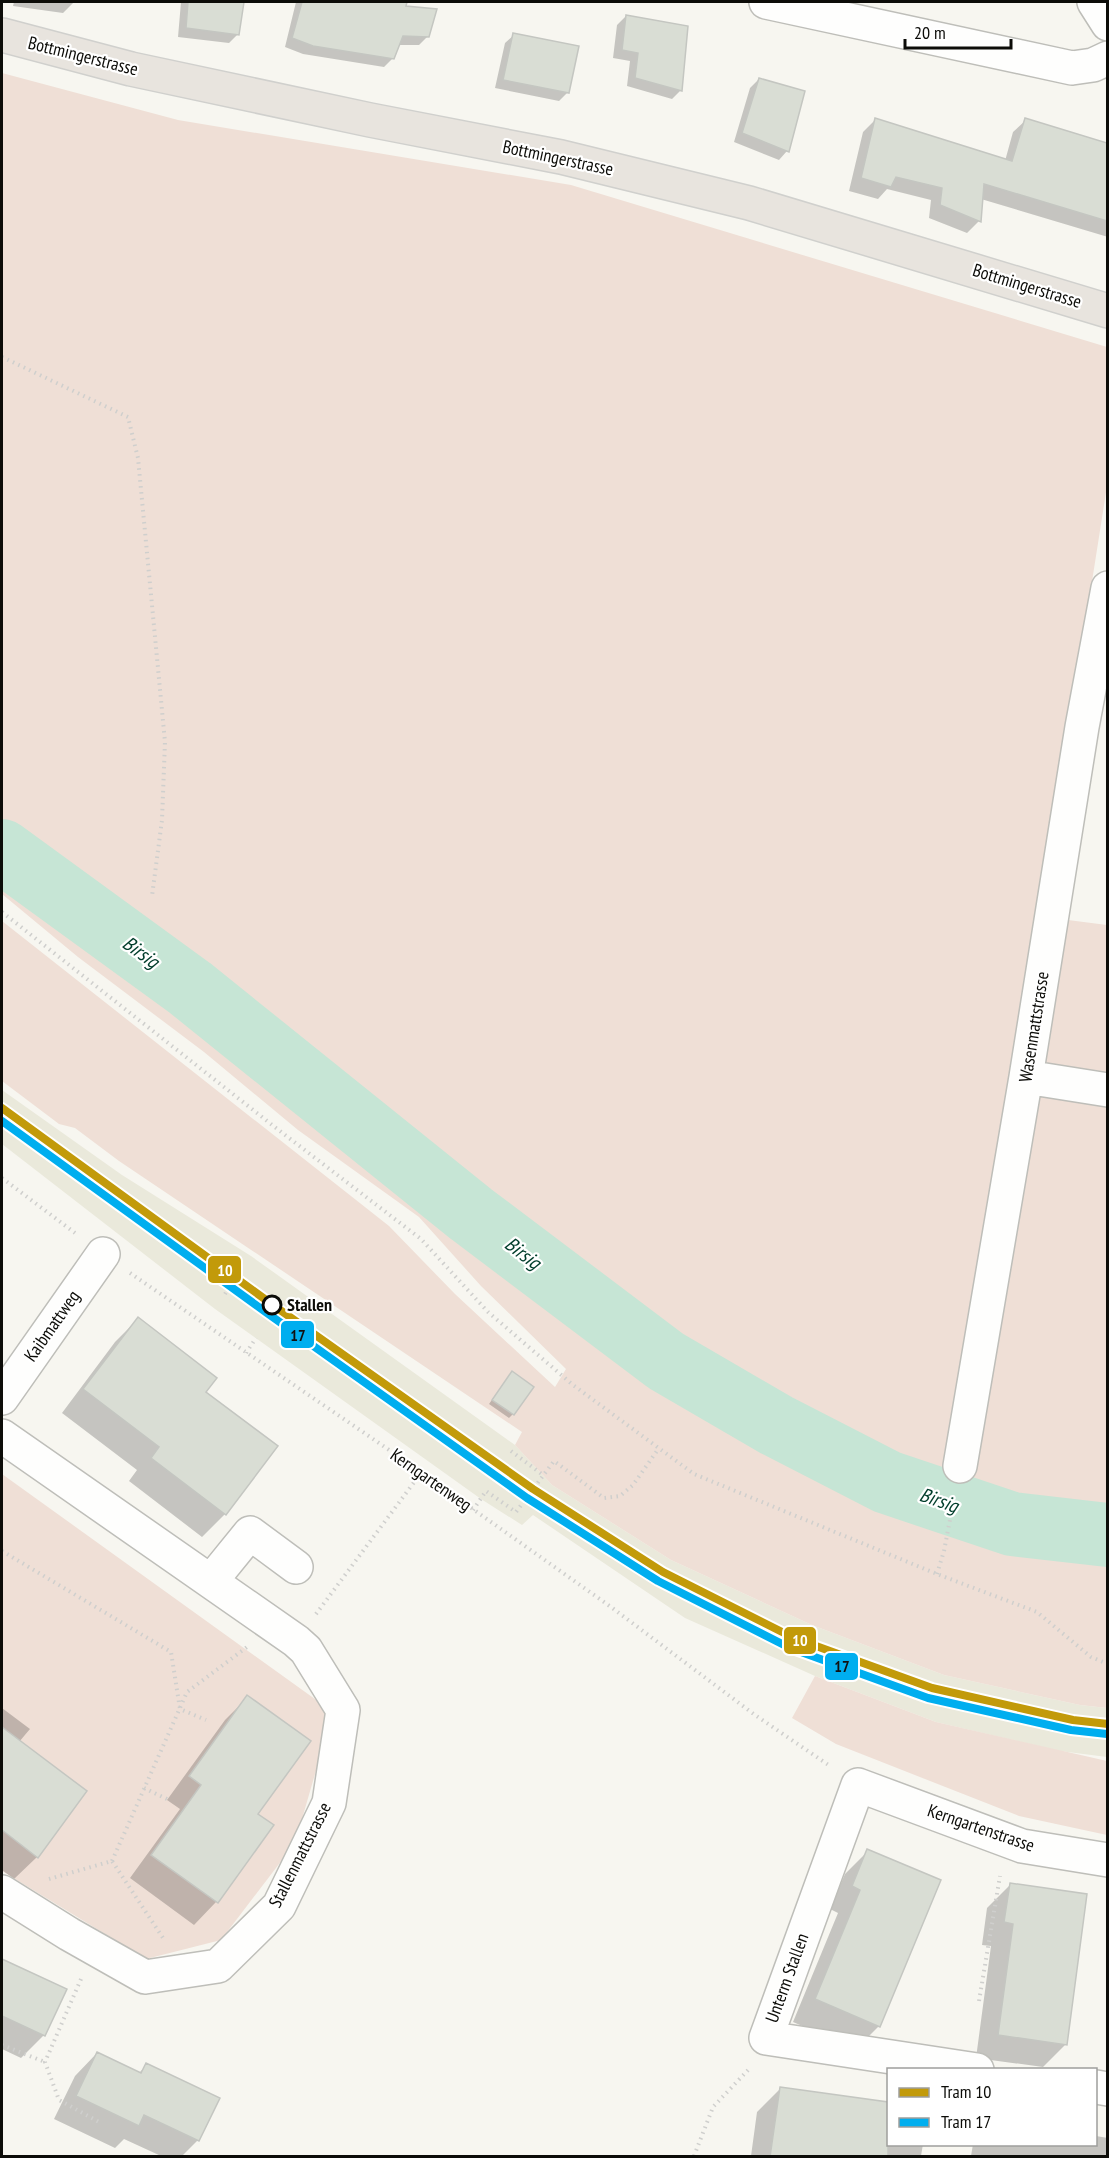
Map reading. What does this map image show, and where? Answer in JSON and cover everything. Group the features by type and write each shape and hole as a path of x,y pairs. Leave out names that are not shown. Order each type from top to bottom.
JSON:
{"main road":[{"name":"Bottmingerstrasse","path":"2,35 131,69 370,120 561,157 749,203 1107,310"}],"street":[{"path":"766,2 1072,68 1093,64 1107,58"},
{"path":"1094,2 1107,24"},
{"name":"Wasenmattstrasse","path":"958,1480 1026,1077 1095,730 1107,588"},
{"path":"1026,1077 1107,1090"},
{"name":"Kaibmattweg","path":"2,1398 103,1254"},
{"name":"Stallenmattstrasse","path":"2,1436 286,1633 306,1650 343,1710 329,1803 279,1906 218,1966 145,1977 2,1892"},
{"path":"211,1581 250,1533 296,1567"},
{"name":"Kerngartenstrasse","path":"858,1785 1022,1846 1107,1860"},
{"name":"Unterm Stallen","path":"858,1785 766,2038 964,2068"}],"path":[{"path":"2,357 128,417 138,458 165,742 162,820 152,896"},
{"path":"2,912 421,1239 488,1312 573,1385 694,1474 937,1574 1037,1612 1091,1657 1107,1664"},
{"name":"Kerngartenweg","path":"2,1178 103,1254 422,1473 611,1607 755,1715 858,1785"},
{"path":"225,1294 240,1270"},
{"path":"246,1353 256,1338"},
{"path":"473,1510 486,1491 516,1512 554,1461 604,1498 620,1496 633,1485 659,1448"},
{"path":"511,1451 543,1475"},
{"path":"112,1862 187,1692 286,1633 422,1473"},
{"path":"937,1574 944,1551 958,1480"},
{"path":"2,1551 171,1652 180,1708"},
{"path":"180,1708 206,1720"},
{"path":"144,1788 171,1801"},
{"path":"979,2001 1006,1839"},
{"path":"112,1862 185,1971"},
{"path":"2,1892 112,1862"},
{"path":"94,1948 45,2062 59,2100 101,2123"},
{"path":"2,2045 45,2062"},
{"path":"694,2157 713,2107 749,2072"}],"shaded area":[{"path":"2,73 178,120 571,185 1107,347 1107,486 1012,1090 1107,1106 1107,1708 1080,1705 944,1675 812,1625 671,1560 552,1485 515,1445 522,1432 119,1161 75,1128 59,1124 2,1081 2,921 389,1226 455,1294 555,1387 566,1369 481,1286 419,1217 298,1130 204,1052 78,957 2,894"},
{"path":"1068,920 1107,925 1107,1076 1042,1066"},
{"path":"2,1090 122,1175 251,1256 515,1445 552,1485 671,1560 812,1625 944,1675 1080,1705 1107,1708 1107,1757 1060,1751 936,1722 815,1676 685,1618 533,1515 522,1525 481,1499 215,1309 2,1144"},
{"path":"2,1474 333,1712 295,1843 221,1940 146,1959 2,1871"},
{"path":"815,1676 936,1722 1107,1761 1107,1835 1019,1816 836,1744 792,1718"}],"building":[{"path":"188,2 244,2 239,35 186,28"},
{"path":"302,2 407,2 406,6 437,9 429,37 403,36 394,59 313,46 292,38"},
{"path":"626,15 688,26 682,91 635,78 638,53 622,50"},
{"path":"513,33 579,46 569,93 503,80"},
{"path":"759,78 805,91 789,152 742,133"},
{"path":"875,118 1012,161 1025,118 1107,143 1107,221 984,184 981,222 940,205 942,188 896,177 891,187 861,178"},
{"path":"138,1317 217,1378 206,1392 278,1446 226,1515 151,1458 159,1447 83,1389"},
{"path":"512,1371 534,1387 514,1415 492,1400"},
{"path":"247,1695 311,1741 258,1814 274,1825 218,1903 151,1855 201,1785 189,1776"},
{"path":"2,1727 87,1791 38,1858 2,1830"},
{"path":"867,1849 941,1880 880,2027 815,1999 860,1890 852,1886"},
{"path":"1010,1883 1087,1894 1067,2045 998,2035 1013,1924 1004,1922"},
{"path":"2,1959 67,1989 45,2036 2,2016"},
{"path":"97,2052 141,2073 146,2063 220,2098 199,2141 144,2115 139,2126 76,2096"},
{"path":"780,2087 887,2102 888,2157 770,2157"}],"waterway":[{"name":"Birsig","path":"2,851 190,988 471,1214 666,1361 776,1425 887,1482 1012,1524 1108,1535"}],"tram line":[{"name":"10","path":"2,1108 273,1305 533,1489 663,1572 794,1638 932,1688 1073,1720 1108,1724"},
{"name":"17","path":"2,1121 527,1498 658,1581 790,1648 928,1698 1071,1730 1107,1734"}],"place":[{"name":"Stallen","path":"272,1305"}]}
